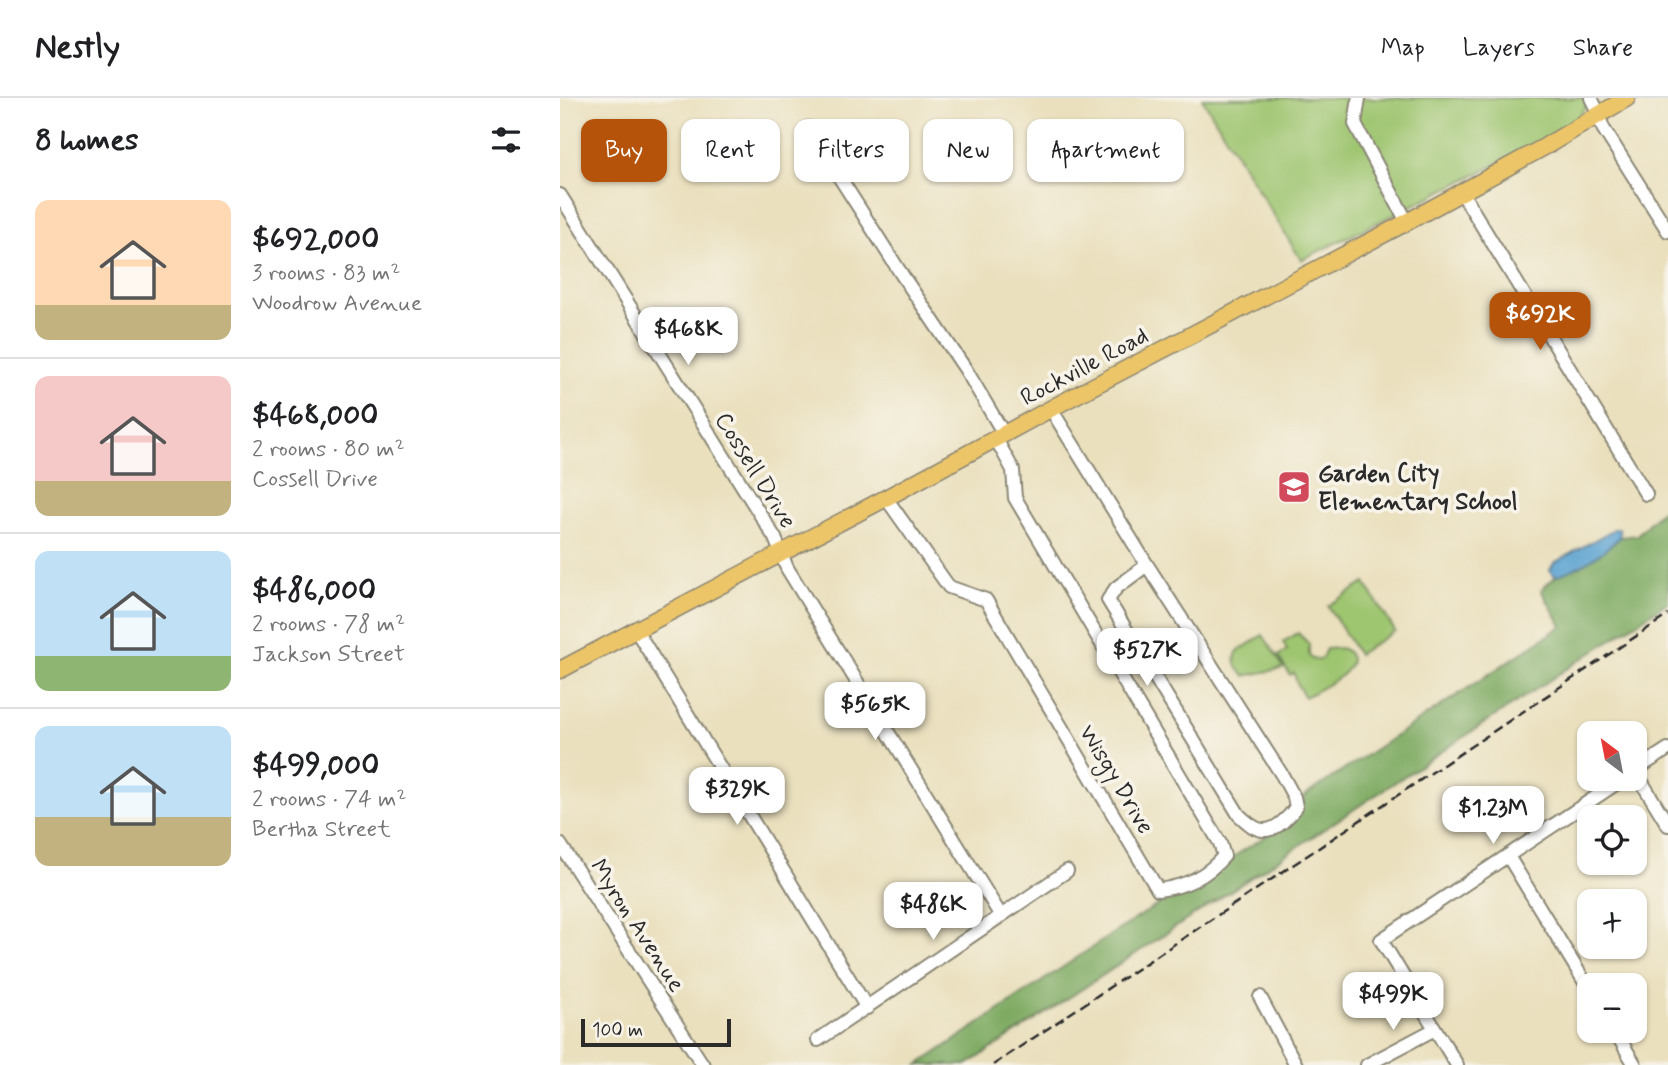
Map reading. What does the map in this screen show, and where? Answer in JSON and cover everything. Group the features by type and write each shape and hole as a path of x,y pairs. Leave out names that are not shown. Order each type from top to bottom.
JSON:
{"main road":[{"name":"Rockville Road","path":"560,670 1407,222 1627,98"}],"street":[{"path":"1359,98 1355,124 1407,222"},
{"path":"1591,98 1603,128 1668,231"},
{"path":"843,182 964,368 1000,436"},
{"path":"1462,192 1646,494"},
{"name":"Cossell Drive","path":"560,195 775,538 785,565 1001,916"},
{"path":"1051,409 1294,797 1296,807 1292,814 1275,827 1265,831 1252,826 1239,815 1108,600 1116,588 1147,565"},
{"name":"Wisgy Drive","path":"886,498 949,587 986,600 1158,890 1183,886 1216,865 1224,856 1220,843 1015,498 1013,470 1000,436"},
{"path":"636,630 867,1008"},
{"path":"1647,763 1668,749"},
{"path":"1457,1065 1381,940 1605,791"},
{"path":"1647,791 1668,825"},
{"name":"Myron Avenue","path":"560,844 703,1065"},
{"path":"1508,856 1579,973"},
{"path":"818,1040 1067,871"},
{"path":"1260,997 1296,1065"},
{"path":"1367,1065 1435,1029"},
{"path":"1622,1043 1635,1065"}],"green space":[{"path":"1202,98 1584,98 1588,104 1573,124 1536,145 1301,260"},
{"path":"1668,504 1668,602 967,1065 918,1065 1115,932 1293,819 1306,795 1562,626 1541,590 1556,576 1579,566 1620,537 1637,535"},
{"path":"1365,583 1395,631 1358,654 1328,606"},
{"path":"1298,633 1309,644 1309,655 1312,659 1322,658 1326,649 1340,648 1348,653 1351,662 1335,680 1305,697 1294,673 1290,675 1278,656 1287,650 1283,642"},
{"path":"1263,635 1284,668 1245,676 1236,665 1237,652"}],"water":[{"path":"1619,528 1620,537 1598,555 1565,573 1556,576 1552,574 1550,570 1554,563"}],"railway":[{"path":"993,1065 1668,615"}],"place":[{"name":"Garden City Elementary School","path":"1294,487"}]}
